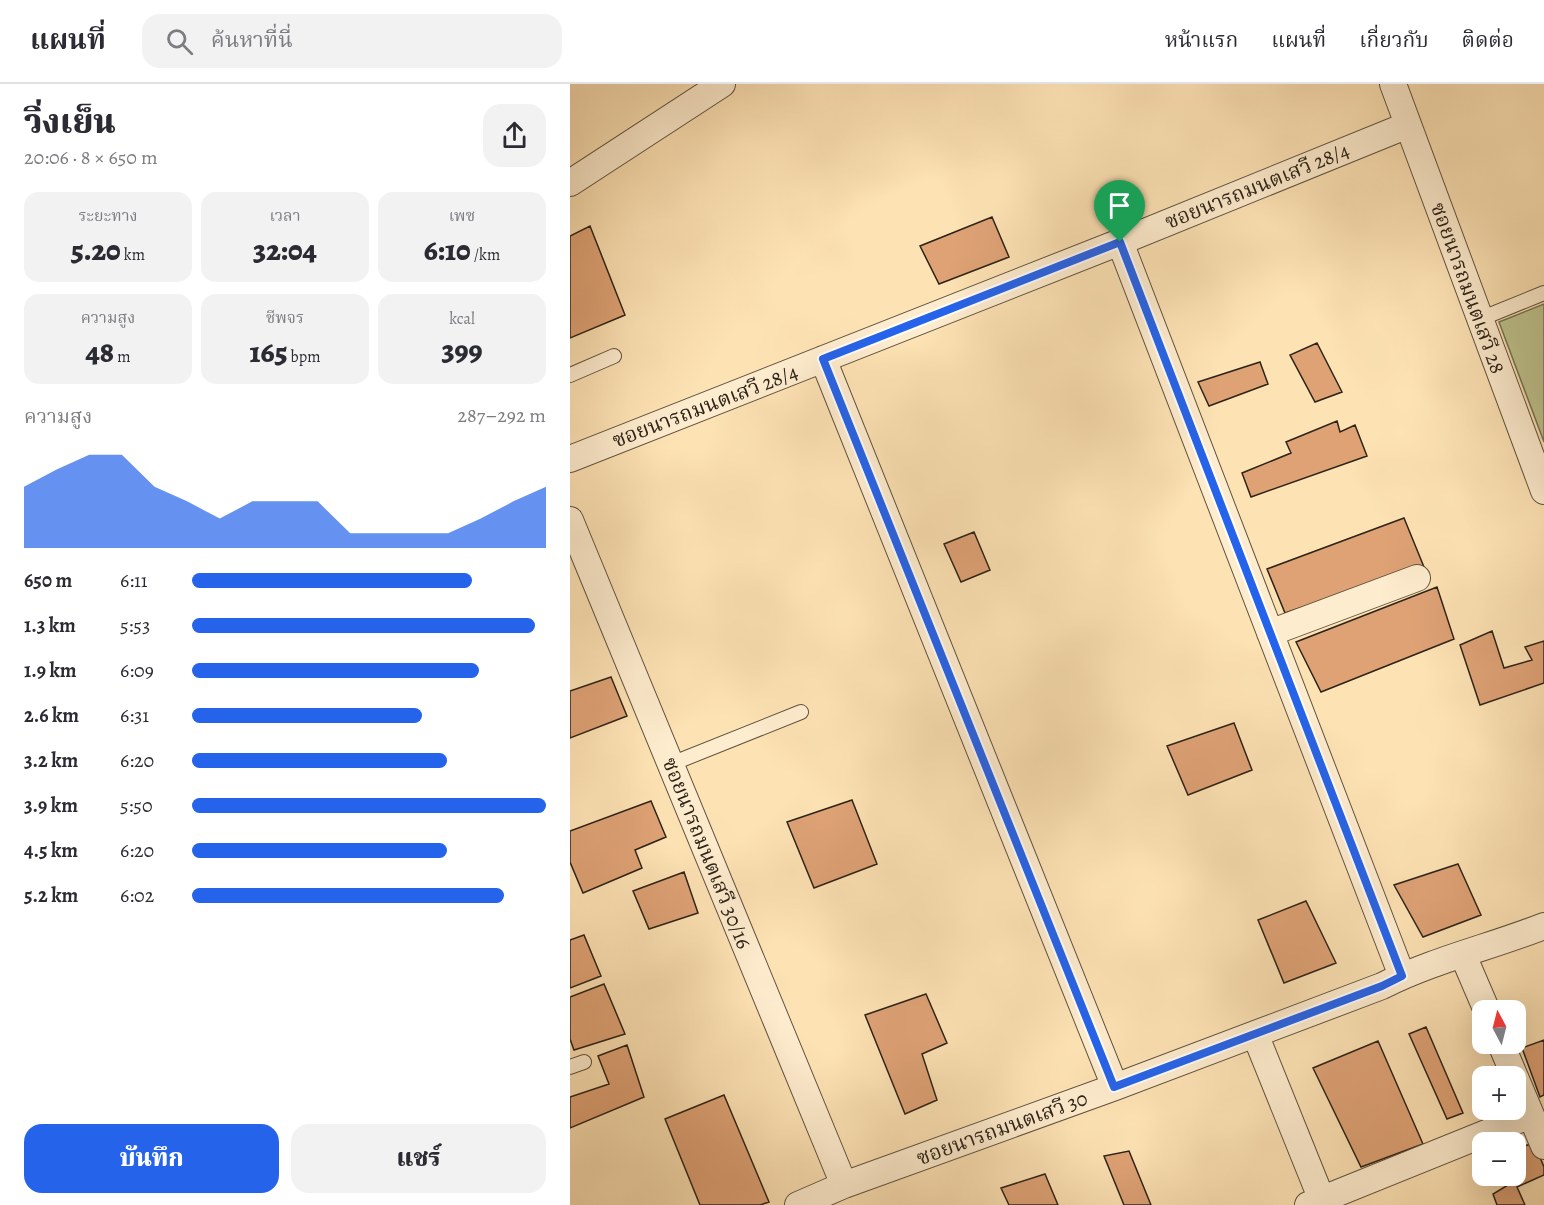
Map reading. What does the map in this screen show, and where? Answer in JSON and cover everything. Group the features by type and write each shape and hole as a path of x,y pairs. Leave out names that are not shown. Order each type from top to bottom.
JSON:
{"street":[{"path":"570,183 722,84"},
{"name":"ซอยนารถมนตเสวี 28","path":"1393,84 1544,491"},
{"name":"ซอยนารถมนตเสวี 28/4","path":"571,456 1120,242 1408,125"},
{"path":"1120,242 1402,976"},
{"path":"823,359 1114,1087"},
{"name":"ซอยนารถมนตเสวี 30/16","path":"570,520 844,1185"},
{"path":"1270,633 1418,578"},
{"name":"ซอยนารถมนตเสวี 30","path":"798,1205 844,1185 1114,1087 1382,986 1402,976 1544,926"},
{"path":"1463,955 1482,1000"},
{"path":"1255,1034 1318,1203 1531,1115"},
{"path":"1526,1103 1544,1146"}],"lane":[{"path":"1480,319 1544,293"},
{"path":"570,375 614,356"},
{"path":"670,764 801,712"},
{"path":"570,1067 585,1062"}],"green space":[{"path":"1544,304 1544,442 1499,322"}],"building":[{"path":"992,217 1009,257 939,284 920,246"},
{"path":"590,226 625,315 570,338 570,236"},
{"path":"1317,343 1342,392 1315,402 1290,355"},
{"path":"1260,362 1268,384 1209,406 1198,382"},
{"path":"1337,421 1340,432 1355,425 1367,456 1251,497 1242,473 1291,453 1286,442"},
{"path":"1404,518 1424,567 1285,613 1267,569"},
{"path":"974,532 990,570 961,582 944,544"},
{"path":"1437,587 1454,639 1321,692 1296,642"},
{"path":"1492,631 1504,668 1532,660 1525,647 1544,641 1544,683 1480,705 1460,645"},
{"path":"611,677 627,716 570,738 570,691"},
{"path":"1234,723 1252,770 1188,795 1167,746"},
{"path":"852,800 877,864 814,888 787,822"},
{"path":"651,801 666,837 635,850 642,868 583,893 570,862 570,831"},
{"path":"1458,864 1481,915 1423,937 1394,885"},
{"path":"684,872 698,913 649,929 633,891"},
{"path":"1306,901 1336,963 1284,983 1258,920"},
{"path":"584,935 601,976 570,988 570,940"},
{"path":"604,984 625,1034 574,1050 570,1039 570,997"},
{"path":"926,994 947,1043 922,1054 937,1100 905,1114 865,1015"},
{"path":"1426,1027 1463,1113 1447,1119 1409,1034"},
{"path":"1544,1040 1544,1095 1540,1097 1524,1054 1526,1047"},
{"path":"1378,1041 1423,1144 1361,1167 1313,1068"},
{"path":"627,1045 644,1097 570,1128 570,1097 609,1084 598,1056"},
{"path":"724,1095 769,1202 760,1205 700,1205 665,1119"},
{"path":"1534,1143 1544,1167 1544,1175 1526,1183 1526,1146"},
{"path":"1129,1151 1151,1205 1124,1205 1104,1156"},
{"path":"1045,1174 1058,1205 1009,1205 1001,1188"},
{"path":"1506,1186 1519,1186 1517,1187 1525,1205 1497,1205 1493,1194"}],"route":[{"path":"1120,242 1402,976 1382,986 1114,1087 823,359 1120,242"}]}
